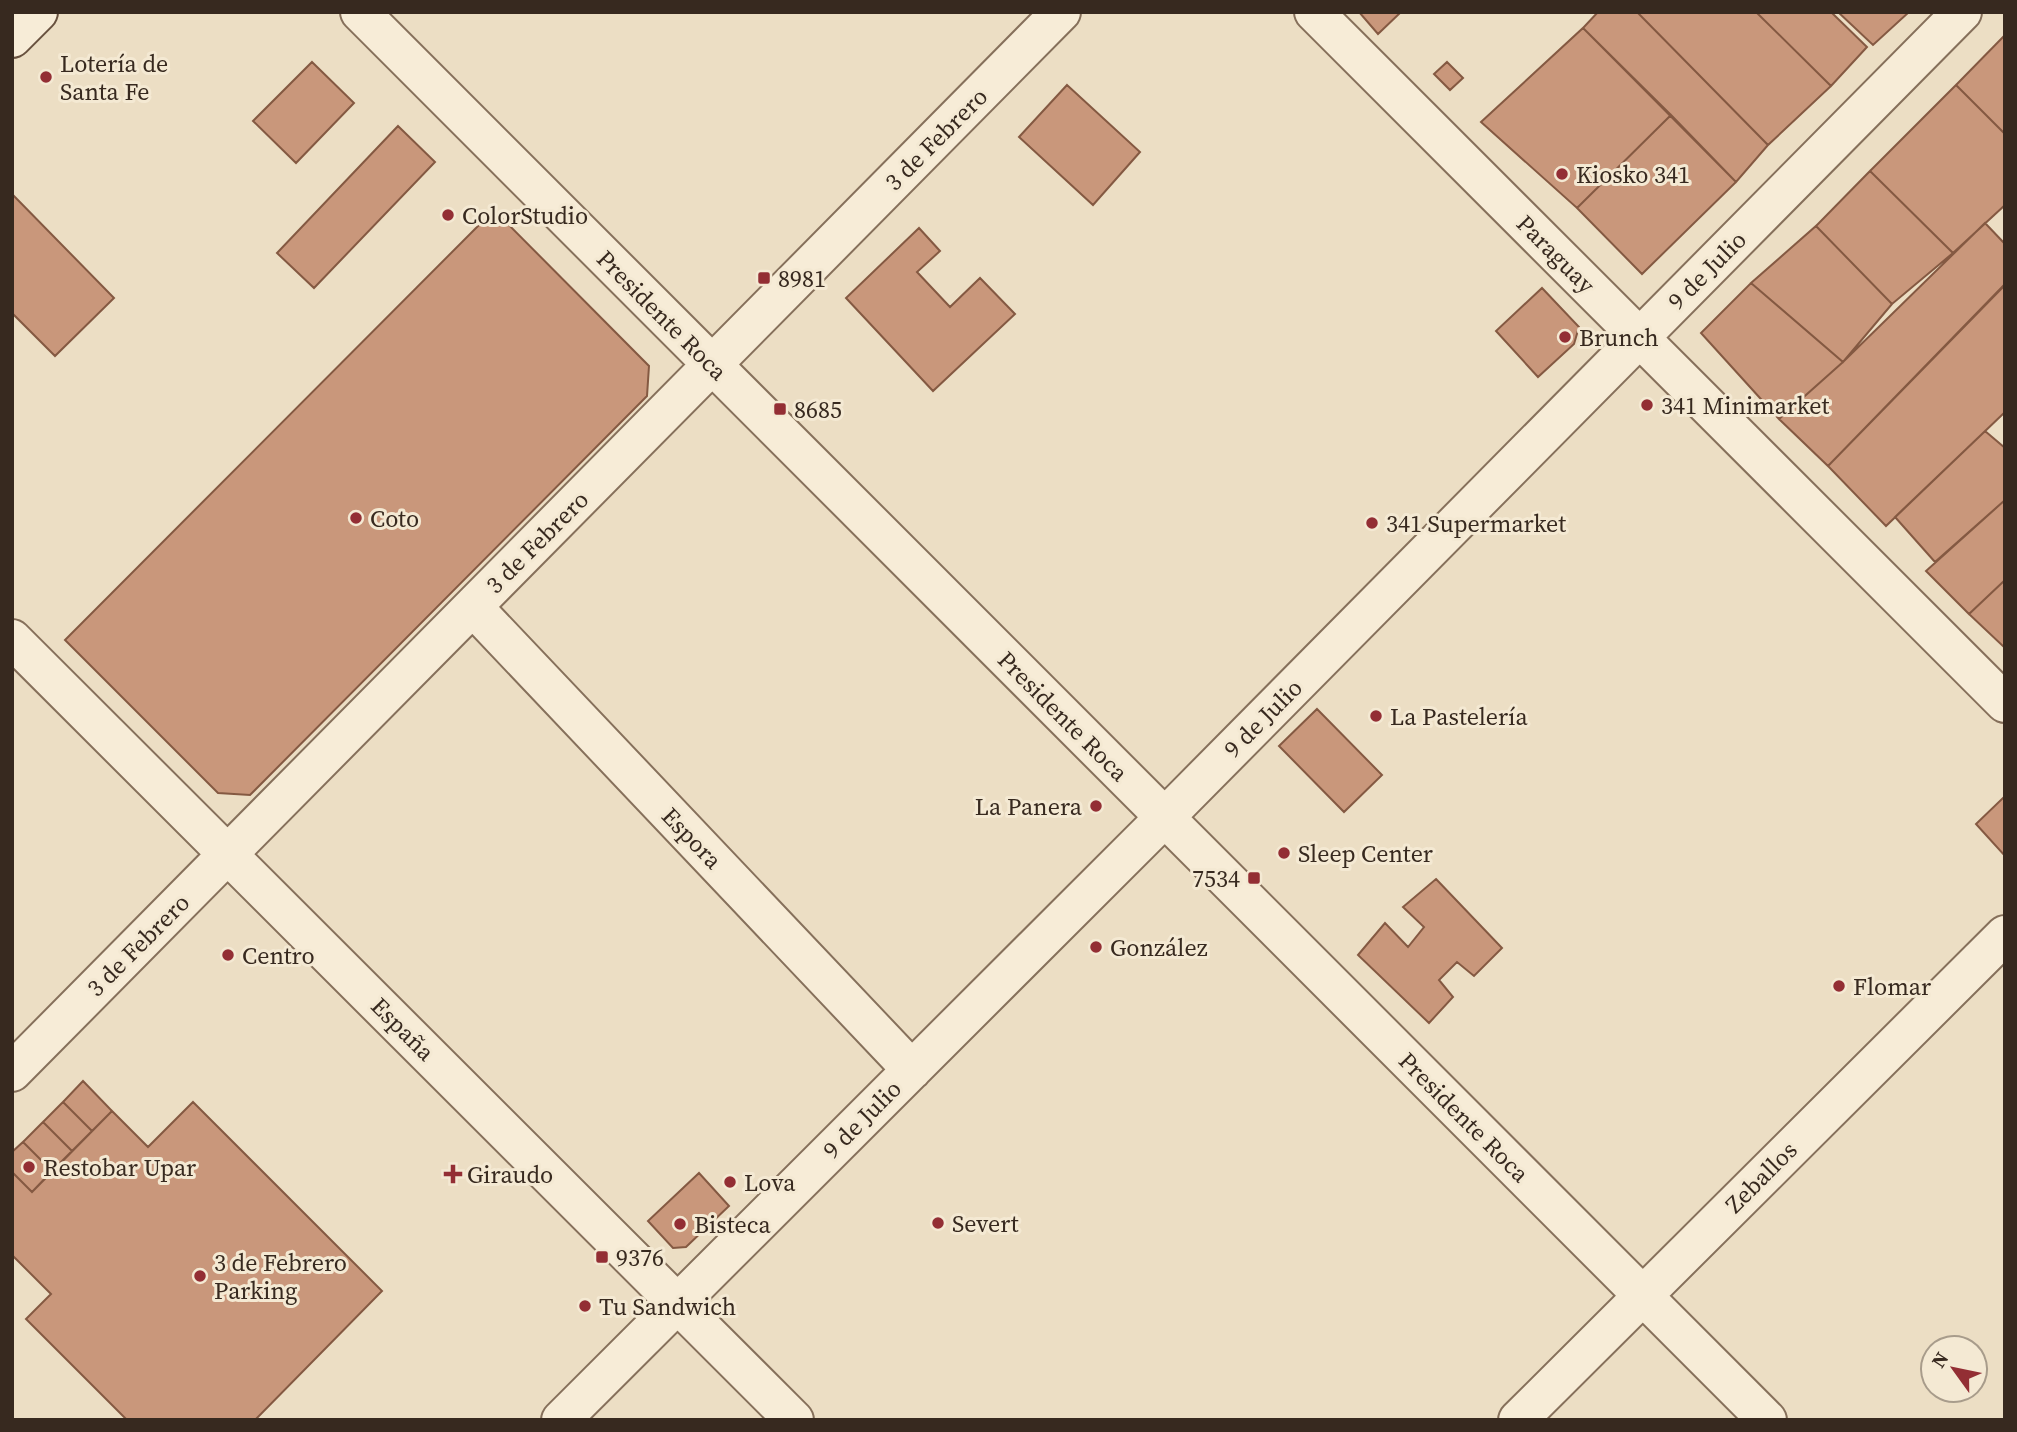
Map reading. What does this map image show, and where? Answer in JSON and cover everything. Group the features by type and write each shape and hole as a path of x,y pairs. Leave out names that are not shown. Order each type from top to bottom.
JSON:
{"street":[{"path":"12,38 38,12"},
{"name":"Presidente Roca","path":"360,12 1767,1420"},
{"name":"3 de Febrero","path":"12,1072 1062,12"},
{"name":"Paraguay","path":"1314,12 2005,703"},
{"name":"9 de Julio","path":"561,1420 1165,817 1962,12"},
{"name":"Espora","path":"473,607 912,1070"},
{"name":"España","path":"12,639 794,1420"},
{"name":"Zeballos","path":"1518,1420 2005,935"}],"building":[{"path":"1359,12 1401,12 1378,34"},
{"path":"1598,12 1637,12 1768,145 1736,182 1583,28"},
{"path":"1637,12 1756,12 1831,86 1768,145"},
{"path":"1756,12 1831,12 1867,47 1831,86"},
{"path":"1838,12 1909,12 1873,45"},
{"path":"1583,28 1671,115 1577,208 1481,122"},
{"path":"2005,35 2005,134 1956,85"},
{"path":"312,62 354,103 296,163 253,121"},
{"path":"1447,62 1463,78 1450,90 1434,74"},
{"path":"1067,85 1140,152 1093,205 1019,137"},
{"path":"1956,85 2005,134 2005,205 1953,253 1870,171"},
{"path":"1671,115 1736,182 1642,274 1577,208"},
{"path":"398,126 435,162 314,288 277,253"},
{"path":"1870,171 1953,253 1892,304 1816,226"},
{"path":"12,194 114,298 55,356 12,313"},
{"name":"Coto","path":"494,210 649,366 647,396 250,795 218,793 65,640"},
{"path":"1985,223 2005,244 2005,284 1828,466 1779,419 1843,362"},
{"path":"1816,226 1892,304 1843,362 1751,283"},
{"path":"919,228 940,251 917,272 950,307 980,278 1015,314 933,391 846,298"},
{"path":"1751,283 1843,362 1779,419 1701,333"},
{"path":"2005,285 2005,412 1886,526 1828,466"},
{"path":"1542,288 1579,327 1574,344 1538,377 1496,331"},
{"path":"1985,431 2005,448 2005,500 1935,562 1895,517"},
{"path":"2005,500 2005,580 1969,614 1926,571"},
{"path":"2005,580 2005,648 1969,614"},
{"path":"1317,709 1382,775 1344,812 1279,746"},
{"path":"2005,796 2005,856 1976,824"},
{"path":"1436,879 1502,948 1474,976 1457,962 1439,980 1453,997 1429,1023 1358,955 1385,923 1408,947 1424,927 1403,907"},
{"path":"83,1081 112,1111 92,1131 63,1102"},
{"path":"63,1102 92,1131 72,1151 43,1122"},
{"name":"3 de Febrero Parking","path":"193,1102 382,1291 255,1420 127,1420 26,1319 51,1294 12,1255 12,1172 32,1192 112,1111 148,1147"},
{"path":"43,1122 72,1151 52,1171 23,1142"},
{"path":"23,1142 52,1171 32,1192 12,1172 12,1152"},
{"path":"699,1173 729,1206 686,1247 673,1248 648,1221"}],"place":[{"name":"Lotería de Santa Fe","path":"46,77"},
{"name":"Kiosko 341","path":"1562,174"},
{"name":"ColorStudio","path":"448,215"},
{"name":"8981","path":"764,278"},
{"name":"Brunch","path":"1565,337"},
{"name":"341 Minimarket","path":"1647,405"},
{"name":"8685","path":"780,409"},
{"name":"Coto","path":"356,518"},
{"name":"341 Supermarket","path":"1372,523"},
{"name":"La Pastelería","path":"1376,716"},
{"name":"La Panera","path":"1096,806"},
{"name":"Sleep Center","path":"1284,853"},
{"name":"7534","path":"1254,878"},
{"name":"González","path":"1096,947"},
{"name":"Centro","path":"228,955"},
{"name":"Flomar","path":"1839,986"},
{"name":"Restobar Upar","path":"29,1167"},
{"name":"Giraudo","path":"453,1174"},
{"name":"Lova","path":"730,1182"},
{"name":"Severt","path":"938,1223"},
{"name":"Bisteca","path":"680,1224"},
{"name":"9376","path":"602,1257"},
{"name":"3 de Febrero Parking","path":"200,1276"},
{"name":"Tu Sandwich","path":"585,1306"}]}
